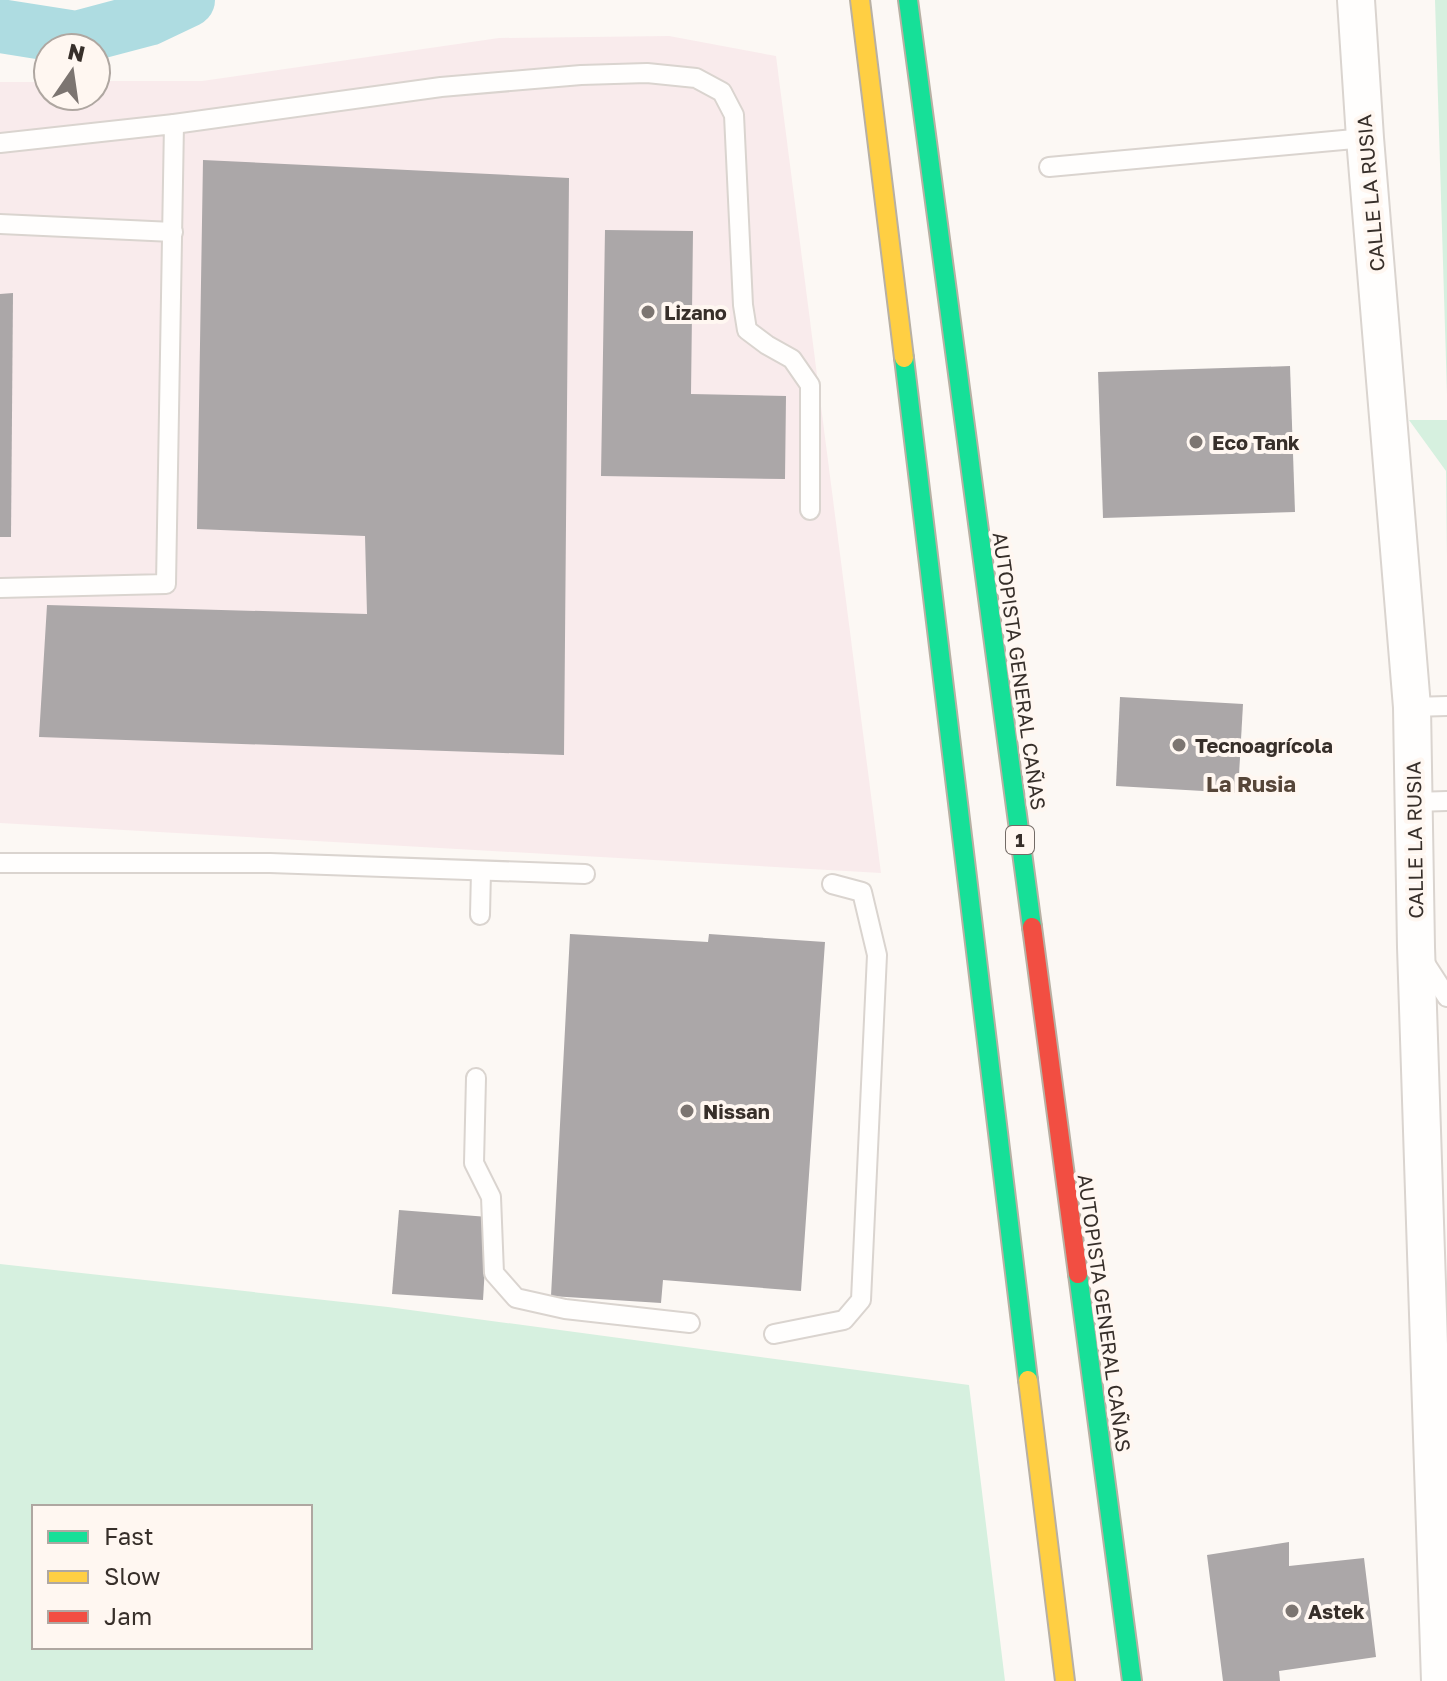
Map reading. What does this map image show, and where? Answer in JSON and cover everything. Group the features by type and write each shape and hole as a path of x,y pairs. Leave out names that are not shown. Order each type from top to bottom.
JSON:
{"highway":[{"path":"860,0 1065,1681"},
{"name":"AUTOPISTA GENERAL CAÑAS","path":"908,0 1132,1681"}],"street":[{"name":"CALLE LA RUSIA","path":"1356,0 1365,138 1430,706 1431,802 1416,947 1440,1415 1440,1681"}],"lane":[{"path":"0,143 174,124 441,87 581,75 647,73 696,78 722,92 734,115 743,305 747,330 792,359 810,385 810,510"},
{"path":"0,588 166,584 174,124"},
{"path":"1049,167 1365,138"},
{"path":"0,224 173,232"},
{"path":"0,863 270,863 585,874"},
{"path":"480,915 481,871"},
{"path":"774,1334 844,1320 861,1300 877,955 862,892 832,884"},
{"path":"1416,947 1447,997"},
{"path":"476,1078 474,1163 491,1197 494,1273 508,1290 516,1298 565,1309 690,1323"}],"shaded area":[{"path":"669,36 776,56 881,873 0,823 0,82 32,82 32,112 112,112 112,81 202,81 499,38"}],"green space":[{"path":"1435,0 1447,0 1447,394"},
{"path":"1409,420 1447,420 1447,557 1446,471"},
{"path":"0,1264 388,1307 969,1385 1005,1681 0,1681"}],"building":[{"path":"203,160 569,178 564,755 39,737 47,605 367,614 365,536 197,529"},
{"name":"Lizano","path":"605,230 693,231 691,394 786,396 785,479 601,476"},
{"path":"13,293 11,537 0,537 0,294"},
{"name":"Eco Tank","path":"1290,366 1295,512 1103,518 1098,372"},
{"name":"Tecnoagrícola","path":"1120,697 1243,704 1238,793 1116,786"},
{"name":"Nissan","path":"570,934 708,942 709,934 825,942 801,1291 663,1280 661,1303 551,1296"},
{"path":"399,1210 488,1217 483,1300 392,1294"},
{"name":"Astek","path":"1289,1542 1289,1566 1364,1558 1376,1657 1279,1671 1280,1681 1223,1681 1207,1555"}],"waterway":[{"path":"0,26 76,38 148,19 188,0"}],"traffic: fast":[{"path":"908,0 1032,927"},
{"path":"904,358 1028,1380"},
{"path":"1078,1274 1132,1681"}],"traffic: slow":[{"path":"860,0 904,358"},
{"path":"1028,1380 1065,1681"}],"traffic: jam":[{"path":"1032,927 1078,1274"}],"place":[{"name":"Lizano","path":"648,312"},
{"name":"Eco Tank","path":"1196,442"},
{"name":"Tecnoagrícola","path":"1179,745"},
{"name":"Nissan","path":"687,1111"},
{"name":"Astek","path":"1292,1611"}],"district":[{"name":"La Rusia","path":"1251,783"}]}
